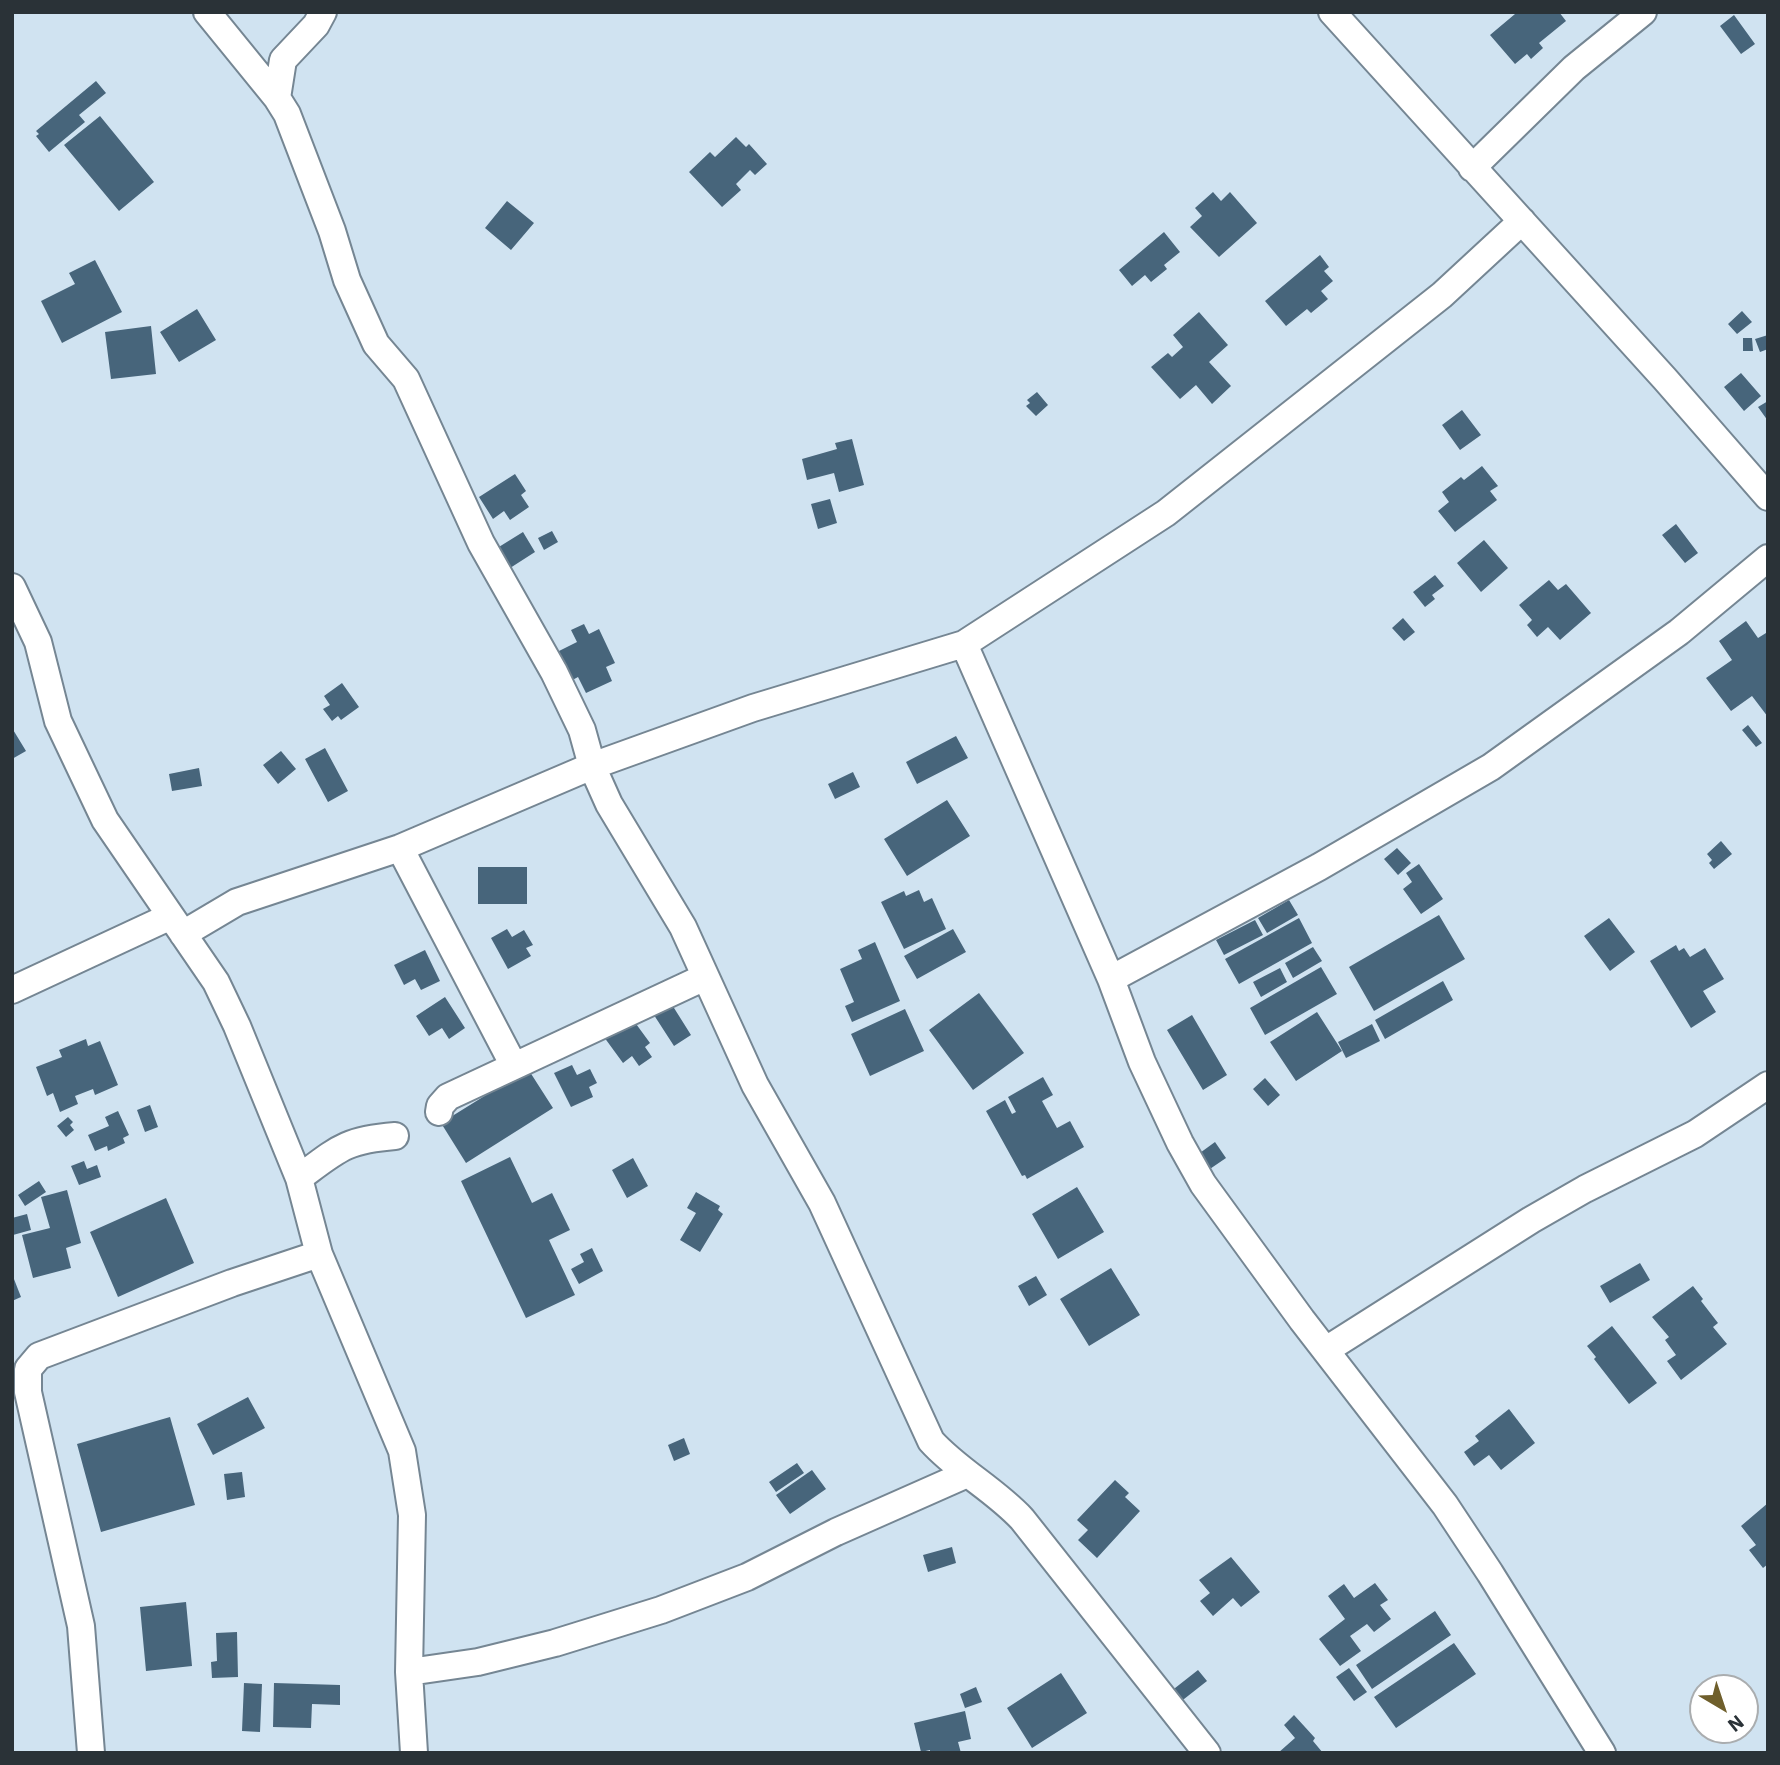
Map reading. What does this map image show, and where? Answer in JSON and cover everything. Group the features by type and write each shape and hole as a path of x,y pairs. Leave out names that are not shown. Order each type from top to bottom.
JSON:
{"street":[{"path":"207,12 277,98 295,131 347,280 373,336 382,352 406,379 481,543 554,672 582,730 592,766 609,804 683,927 755,1086 822,1203 931,1441 947,1459 1004,1501 1021,1519 1207,1753"},
{"path":"277,98 283,60 316,25 323,12"},
{"path":"1332,12 1768,497"},
{"path":"1472,168 1574,68 1643,12"},
{"path":"12,990 237,902 400,848 592,766 753,708 964,644 1166,513 1442,295 1522,221"},
{"path":"1111,979 1319,867 1491,767 1679,632 1768,558"},
{"path":"15,600 38,642 58,721 105,820 216,982 237,1026 299,1178 319,1254 402,1451 412,1515 409,1672 414,1753"},
{"path":"964,644 1111,979 1142,1062 1203,1185 1445,1505 1602,1753"},
{"path":"400,848 514,1066"},
{"path":"439,1112 440,1106 448,1097 705,977"},
{"path":"1326,1350 1520,1227 1585,1189 1695,1134 1768,1084"},
{"path":"299,1178 342,1146 368,1138 395,1136"},
{"path":"91,1753 81,1626 28,1392 28,1368 39,1356 232,1283 319,1254"},
{"path":"409,1672 478,1662 555,1643 661,1610 747,1577 836,1532 967,1474"}],"building":[{"path":"1514,12 1559,12 1566,21 1539,43 1543,48 1531,59 1527,54 1515,64 1490,35 1515,14"},
{"path":"1734,15 1755,44 1741,54 1720,26"},
{"path":"96,81 106,93 79,115 85,122 49,152 36,136 39,134 36,131"},
{"path":"100,116 154,182 119,211 64,145"},
{"path":"736,137 746,147 749,144 767,164 755,175 750,170 736,184 741,190 722,207 689,172 710,152 715,157"},
{"path":"1213,192 1221,201 1230,192 1257,223 1219,257 1190,227 1202,216 1195,208"},
{"path":"507,201 534,223 511,250 485,228"},
{"path":"1164,232 1180,252 1164,265 1167,269 1151,282 1145,275 1132,286 1119,270"},
{"path":"1320,255 1329,267 1324,271 1333,281 1321,291 1328,299 1311,313 1307,309 1286,326 1265,301"},
{"path":"95,260 122,312 62,343 41,301 75,284 69,273"},
{"path":"197,309 216,340 179,362 160,332"},
{"path":"1742,311 1752,322 1737,334 1728,324"},
{"path":"1199,312 1228,345 1209,362 1231,386 1212,404 1196,385 1180,399 1151,367 1168,353 1172,357 1183,347 1173,335"},
{"path":"151,326 156,374 111,379 105,332"},
{"path":"1768,335 1768,349 1760,352 1755,339"},
{"path":"1743,338 1752,338 1753,351 1743,351"},
{"path":"1741,373 1761,396 1744,411 1724,387"},
{"path":"1037,392 1048,405 1036,416 1026,406 1030,403 1027,400"},
{"path":"1768,401 1768,421 1758,407"},
{"path":"1462,410 1481,435 1460,450 1442,425"},
{"path":"852,439 864,485 839,492 834,473 807,480 802,459 837,449 835,443"},
{"path":"1482,466 1498,486 1490,491 1497,500 1455,532 1438,511 1449,502 1442,492 1461,477 1464,480"},
{"path":"515,474 526,491 521,495 529,507 510,520 504,511 493,519 479,497"},
{"path":"830,499 837,523 818,529 811,504"},
{"path":"1676,524 1698,553 1685,563 1662,535"},
{"path":"552,531 558,542 544,550 538,538"},
{"path":"523,532 535,552 507,570 494,550"},
{"path":"1484,540 1508,568 1481,592 1457,563"},
{"path":"1435,575 1444,586 1432,595 1435,599 1425,607 1413,592"},
{"path":"1549,580 1558,590 1566,584 1591,613 1560,640 1548,627 1537,637 1527,625 1532,620 1519,605"},
{"path":"1403,618 1415,632 1404,641 1392,628"},
{"path":"1746,621 1758,638 1766,633 1768,635 1768,717 1752,696 1731,711 1706,678 1732,660 1719,641"},
{"path":"584,624 589,634 599,629 615,663 606,667 612,681 586,693 578,677 567,683 553,654 577,642 571,630"},
{"path":"342,683 359,707 341,720 338,716 332,721 323,709 330,705 324,696"},
{"path":"1748,725 1762,743 1756,747 1742,730"},
{"path":"12,728 26,751 12,759"},
{"path":"956,736 968,758 917,784 906,762"},
{"path":"325,748 348,791 328,802 305,759"},
{"path":"281,751 296,769 278,784 263,765"},
{"path":"199,768 202,786 172,791 169,774"},
{"path":"853,772 860,787 835,799 828,784"},
{"path":"947,800 970,836 907,876 884,839"},
{"path":"1721,841 1732,854 1714,869 1707,854"},
{"path":"1397,848 1411,863 1398,875 1384,859"},
{"path":"1419,864 1443,899 1421,914 1403,889 1412,882 1406,873"},
{"path":"478,867 527,867 527,904 478,904"},
{"path":"919,890 924,902 932,898 946,929 904,949 881,902 904,891 906,896"},
{"path":"1289,900 1298,915 1267,933 1258,918"},
{"path":"1439,915 1465,959 1374,1011 1349,967"},
{"path":"1299,918 1312,943 1239,984 1225,959"},
{"path":"1609,918 1635,952 1610,971 1584,936"},
{"path":"1255,920 1263,935 1224,955 1216,940"},
{"path":"507,929 512,937 524,930 533,945 526,948 531,956 508,969 491,938"},
{"path":"953,929 966,952 917,979 904,956"},
{"path":"875,942 900,1001 852,1022 845,1006 854,1002 840,969 862,959 858,950"},
{"path":"1676,945 1679,951 1684,948 1690,957 1705,948 1724,979 1703,991 1716,1012 1691,1028 1650,961"},
{"path":"1313,947 1322,961 1293,978 1285,963"},
{"path":"425,950 440,981 421,990 415,979 404,985 394,965"},
{"path":"1321,967 1337,994 1265,1035 1250,1008"},
{"path":"1280,968 1287,982 1261,997 1253,982"},
{"path":"1443,981 1453,1000 1385,1039 1375,1020"},
{"path":"979,993 1024,1053 973,1090 929,1030"},
{"path":"445,997 465,1028 449,1039 442,1028 429,1036 416,1016"},
{"path":"669,1000 691,1035 674,1046 652,1012"},
{"path":"905,1009 924,1051 870,1076 851,1034"},
{"path":"1317,1012 1342,1051 1296,1081 1270,1042"},
{"path":"1192,1015 1227,1075 1203,1090 1167,1030"},
{"path":"631,1017 650,1043 645,1047 652,1057 639,1066 632,1056 623,1063 604,1037"},
{"path":"1372,1024 1380,1041 1346,1058 1338,1042"},
{"path":"86,1039 88,1046 100,1041 118,1085 95,1095 93,1089 75,1096 78,1104 60,1112 53,1093 47,1096 36,1067 62,1057 59,1050"},
{"path":"572,1065 577,1075 590,1069 597,1083 589,1087 593,1097 571,1107 554,1073"},
{"path":"528,1069 553,1108 466,1163 441,1123"},
{"path":"1043,1077 1053,1095 1042,1101 1057,1128 1070,1121 1084,1147 1027,1179 1025,1175 1022,1176 986,1111 1005,1100 1012,1114 1016,1112 1008,1097"},
{"path":"1265,1078 1280,1095 1268,1106 1253,1089"},
{"path":"150,1105 158,1127 145,1132 137,1110"},
{"path":"118,1111 129,1135 123,1138 125,1143 108,1151 107,1146 95,1151 88,1135 109,1126 105,1117"},
{"path":"68,1117 73,1122 70,1125 74,1130 66,1137 57,1126"},
{"path":"1215,1142 1226,1158 1204,1173 1193,1158"},
{"path":"510,1157 532,1203 552,1193 570,1230 549,1240 575,1295 526,1318 461,1181"},
{"path":"633,1158 648,1186 627,1198 612,1170"},
{"path":"84,1161 87,1169 97,1165 101,1177 79,1185 71,1166"},
{"path":"39,1181 46,1192 25,1206 18,1195"},
{"path":"1077,1187 1104,1232 1058,1259 1032,1214"},
{"path":"67,1190 81,1243 66,1248 71,1268 33,1278 22,1235 50,1228 41,1197"},
{"path":"696,1192 720,1206 718,1210 723,1214 700,1252 680,1240 696,1213 687,1208"},
{"path":"166,1198 194,1263 118,1297 90,1232"},
{"path":"27,1214 31,1230 13,1235 12,1218"},
{"path":"592,1248 603,1271 579,1284 571,1269 584,1262 580,1254"},
{"path":"1640,1263 1650,1280 1610,1303 1600,1286"},
{"path":"1111,1268 1140,1315 1089,1346 1060,1299"},
{"path":"12,1274 21,1297 12,1301"},
{"path":"1036,1276 1047,1295 1029,1306 1018,1286"},
{"path":"1693,1286 1718,1323 1713,1327 1727,1344 1681,1380 1667,1361 1676,1355 1665,1340 1669,1337 1652,1317"},
{"path":"1612,1326 1657,1383 1629,1404 1587,1346"},
{"path":"248,1397 265,1428 213,1455 197,1424"},
{"path":"1509,1409 1535,1443 1501,1470 1489,1455 1474,1466 1464,1452 1479,1441 1475,1436"},
{"path":"170,1417 195,1505 101,1532 77,1444"},
{"path":"684,1438 690,1454 674,1461 668,1445"},
{"path":"797,1463 804,1473 776,1492 769,1482"},
{"path":"812,1470 826,1489 790,1514 776,1495"},
{"path":"242,1472 245,1497 227,1500 224,1474"},
{"path":"1115,1480 1129,1493 1125,1497 1140,1511 1097,1558 1078,1540 1088,1530 1077,1520"},
{"path":"1768,1503 1768,1564 1763,1568 1749,1550 1756,1545 1741,1526"},
{"path":"952,1547 956,1563 928,1572 923,1555"},
{"path":"1231,1557 1260,1592 1241,1607 1233,1598 1213,1616 1200,1601 1210,1593 1199,1580"},
{"path":"1375,1583 1388,1600 1380,1605 1391,1619 1374,1632 1367,1624 1350,1636 1361,1651 1340,1666 1319,1639 1345,1619 1328,1596 1344,1584 1354,1598"},
{"path":"186,1602 192,1666 146,1671 140,1607"},
{"path":"1435,1611 1451,1635 1372,1689 1356,1665"},
{"path":"237,1632 238,1677 212,1678 211,1662 217,1661 216,1633"},
{"path":"1454,1643 1476,1674 1396,1728 1374,1697"},
{"path":"1349,1668 1367,1692 1354,1701 1336,1677"},
{"path":"1198,1670 1207,1681 1179,1703 1170,1692"},
{"path":"1061,1673 1087,1713 1032,1748 1007,1708"},
{"path":"244,1683 262,1684 260,1732 242,1731"},
{"path":"274,1683 340,1685 340,1705 312,1704 311,1728 273,1727"},
{"path":"976,1687 982,1702 965,1708 960,1694"},
{"path":"965,1711 971,1739 958,1742 961,1753 930,1753 930,1750 921,1752 914,1723"},
{"path":"1294,1715 1315,1738 1313,1741 1323,1753 1278,1753 1295,1738 1284,1725"}]}
